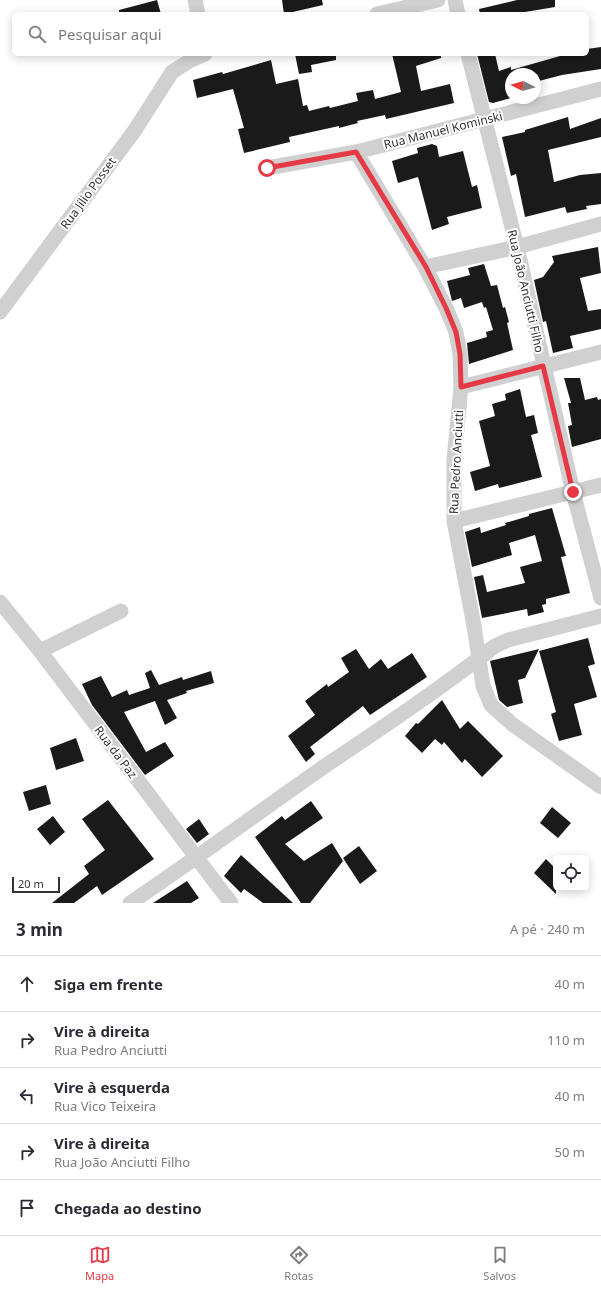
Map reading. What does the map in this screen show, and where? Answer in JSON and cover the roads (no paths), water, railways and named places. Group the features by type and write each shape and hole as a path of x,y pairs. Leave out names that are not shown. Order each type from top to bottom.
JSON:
{"street":[{"path":"194,0 197,12"},
{"path":"386,12 438,0"},
{"path":"455,0 458,12"},
{"name":"Rua Jílio Posset","path":"0,312 135,130 172,72 200,56"},
{"name":"Rua João Anciutti Filho","path":"468,56 517,247 573,492 601,598"},
{"name":"Rua Manuel Kominski","path":"267,168 356,152 601,89"},
{"name":"Rua Pedro Anciutti","path":"356,152 426,267 456,332 460,354 461,387 454,460 454,521 483,686 491,705 512,724 601,787"},
{"path":"426,267 517,247 601,224"},
{"path":"461,387 601,352"},
{"path":"454,521 601,485"},
{"name":"Rua da Paz","path":"0,602 40,651 231,903"},
{"path":"40,651 121,612"},
{"path":"130,903 325,766 396,720 495,646 508,640 601,616"}]}
